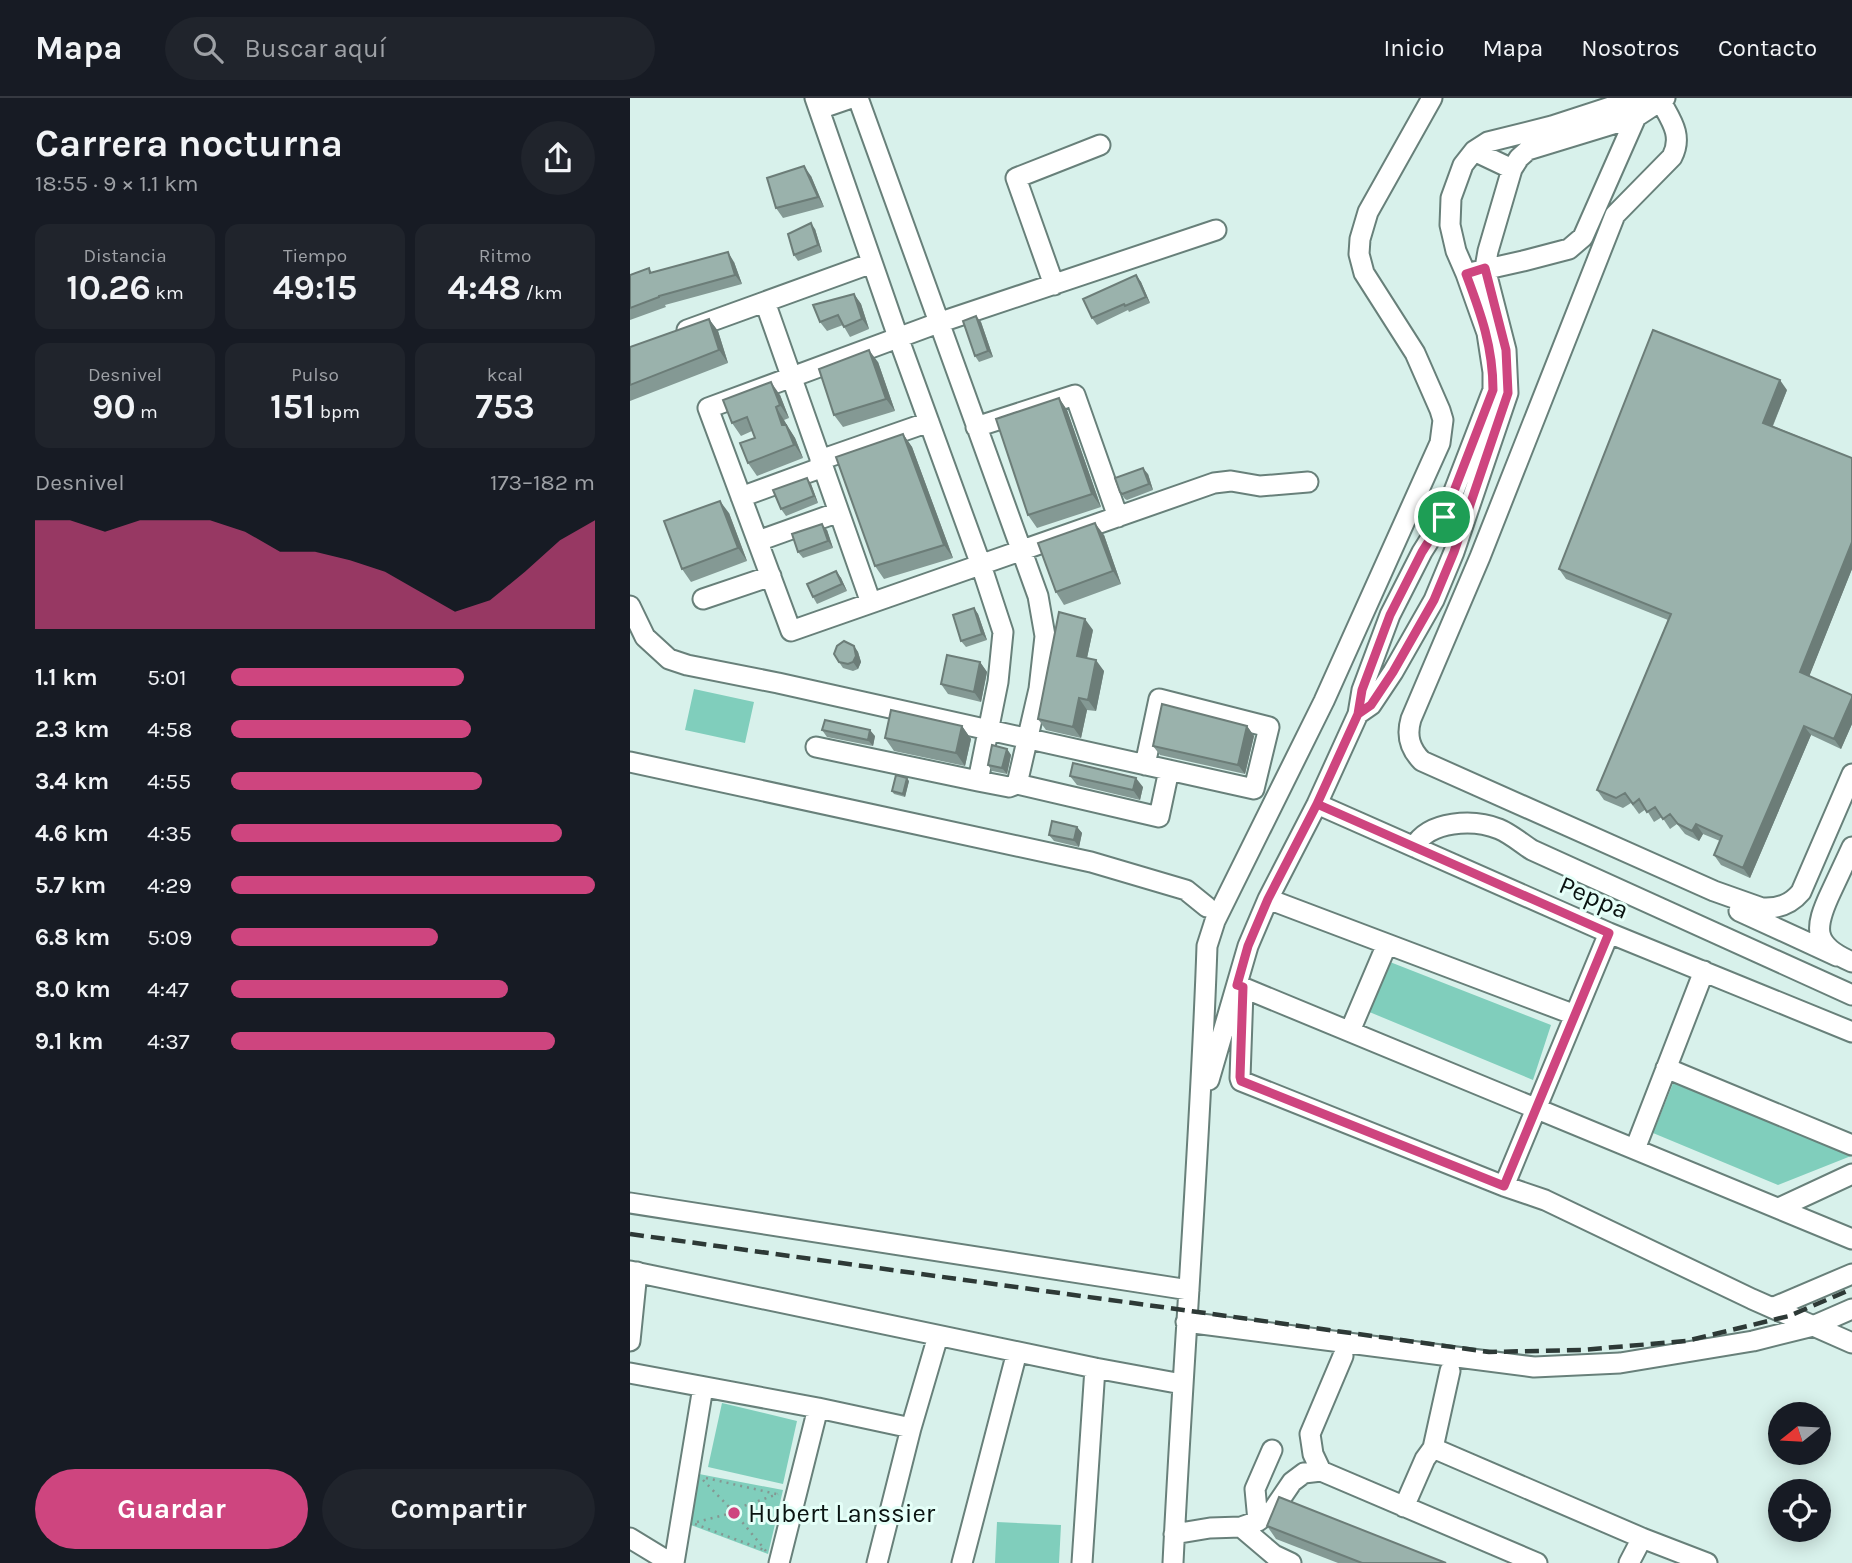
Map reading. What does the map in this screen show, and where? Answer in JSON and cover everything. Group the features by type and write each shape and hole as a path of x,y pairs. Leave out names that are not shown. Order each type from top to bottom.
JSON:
{"street":[{"path":"851,98 817,103 1003,632 998,682 978,781"},
{"path":"858,98 1038,596 1045,636 1039,689 1017,784"},
{"path":"1173,1563 1207,946 1215,922 1324,701 1440,443 1443,420 1440,410 1415,353 1364,273 1359,254 1360,239 1368,212 1432,98"},
{"path":"1358,714 1371,705 1393,672 1434,600 1454,552 1508,393 1506,350 1485,268 1512,169 1528,150 1662,99 1676,128 1676,150 1615,215 1480,556 1411,719 1409,735 1413,750 1422,761 1714,891 1762,908 1784,906 1797,898 1852,774"},
{"path":"1200,1107 1240,986 1248,946 1358,714 1362,690 1390,615 1422,552 1444,517 1493,390 1487,333 1452,239 1449,211 1463,165 1474,151 1488,142 1552,125 1637,108"},
{"path":"1466,274 1569,249 1583,237 1637,108"},
{"path":"1054,285 1016,178 1100,145"},
{"path":"1474,151 1512,169"},
{"path":"1216,230 898,337 708,408 791,631 1214,483 1231,481 1260,486 1308,482"},
{"path":"667,337 873,263"},
{"path":"765,302 871,603"},
{"path":"976,427 1075,394 1118,517"},
{"path":"741,497 929,422"},
{"path":"758,541 839,512"},
{"path":"703,599 771,576"},
{"path":"630,607 645,637 669,659 687,666 778,682 988,730 1027,738 1145,765 1254,789 1269,727 1159,699 1145,765"},
{"path":"1390,615 1418,630"},
{"path":"816,747 1009,787 1017,784 1159,817 1168,770"},
{"path":"630,762 1091,862 1186,890 1207,907"},
{"name":"Peppa","path":"1317,804 1609,933 1852,1032"},
{"path":"1414,847 1422,835 1434,829 1467,824 1502,830 1532,850 1852,995"},
{"path":"1844,959 1826,947 1820,934 1819,921 1852,846"},
{"path":"1659,867 1689,888 1844,959"},
{"path":"1268,899 1575,1015"},
{"path":"1504,1186 1609,933"},
{"path":"1350,1031 1387,944"},
{"path":"1635,1149 1703,971"},
{"path":"1240,986 1852,1239"},
{"path":"1240,986 1241,1081 1545,1200 1852,1343"},
{"path":"1666,1068 1852,1145"},
{"path":"1779,1208 1852,1174"},
{"path":"630,1203 1189,1290"},
{"path":"630,1341 633,1271 938,1336 1182,1384"},
{"path":"1772,1308 1852,1274"},
{"path":"1186,1322 1534,1367 1620,1363 1753,1341 1813,1326 1852,1309"},
{"path":"877,1563 911,1428 938,1336"},
{"path":"962,1563 1017,1352"},
{"path":"1321,1471 1312,1454 1311,1434 1343,1356"},
{"path":"1082,1563 1095,1368"},
{"path":"1404,1507 1425,1459 1433,1448 1450,1371"},
{"path":"630,1373 911,1428"},
{"path":"630,1538 672,1563 703,1387"},
{"path":"775,1557 787,1496 818,1408"},
{"path":"1433,1448 1642,1538 1707,1563"},
{"path":"1272,1450 1255,1489 1250,1524 1274,1555 1291,1563"},
{"path":"1174,1534 1250,1524 1273,1510 1292,1482 1304,1473 1321,1471 1537,1563"},
{"path":"1629,1563 1642,1538"}],"path":[{"path":"730,1508 700,1477 787,1496"},
{"path":"730,1508 787,1496"},
{"path":"728,1514 730,1508"},
{"path":"738,1508 738,1517"},
{"path":"728,1514 692,1523 775,1557"},
{"path":"728,1514 732,1518 738,1517"},
{"path":"738,1517 775,1557"},
{"path":"769,1540 775,1557"}],"green space":[{"path":"694,689 754,702 745,743 685,730"},
{"path":"1390,962 1551,1025 1533,1080 1367,1011"},
{"path":"1674,1081 1851,1156 1778,1185 1653,1133"},
{"path":"722,1403 797,1421 783,1484 708,1467"},
{"path":"699,1474 783,1490 768,1554 691,1525"},
{"path":"997,1522 1061,1525 1059,1563 995,1563"}],"building":[{"path":"804,166 818,197 776,208 767,178"},
{"path":"811,223 818,245 794,255 788,234"},
{"path":"728,252 735,275 659,296 630,308 630,275 649,268 650,273"},
{"path":"1136,275 1146,297 1092,318 1083,299"},
{"path":"854,294 862,319 844,327 838,315 820,322 813,305"},
{"path":"976,316 988,351 975,356 963,321"},
{"path":"709,319 719,350 630,385 630,347"},
{"path":"1653,330 1780,380 1763,423 1852,458 1852,542 1800,672 1852,695 1852,698 1834,739 1804,726 1743,868 1714,855 1722,836 1696,824 1692,831 1678,824 1670,814 1663,819 1655,807 1647,812 1639,799 1633,804 1625,793 1616,798 1597,790 1671,614 1559,569"},
{"path":"869,350 886,399 834,415 819,369"},
{"path":"771,382 780,405 776,407 782,425 786,425 794,445 748,463 740,443 755,438 747,417 732,423 723,400"},
{"path":"1059,398 1092,494 1028,515 996,419"},
{"path":"903,434 944,545 875,566 836,457"},
{"path":"1143,468 1149,484 1122,494 1115,478"},
{"path":"807,478 814,496 781,509 773,490"},
{"path":"720,501 738,548 682,569 664,521"},
{"path":"1095,523 1113,571 1056,592 1038,543"},
{"path":"822,524 828,541 798,552 792,534"},
{"path":"836,571 842,584 813,597 807,584"},
{"path":"974,608 982,634 961,641 953,615"},
{"path":"1059,612 1085,619 1077,656 1096,660 1088,700 1079,698 1073,727 1038,719"},
{"path":"844,641 854,646 856,656 853,662 848,664 839,662 834,654 837,646"},
{"path":"947,655 980,662 974,692 941,684"},
{"path":"1162,704 1247,726 1238,765 1153,746"},
{"path":"891,710 962,726 956,753 885,738"},
{"path":"825,720 870,730 868,740 822,730"},
{"path":"992,745 1007,749 1002,768 988,765"},
{"path":"1073,763 1136,778 1133,790 1070,776"},
{"path":"896,775 907,778 903,794 892,791"},
{"path":"1052,821 1077,827 1074,840 1049,835"},
{"path":"1279,1497 1446,1563 1362,1563 1267,1526"}],"railway":[{"path":"630,1234 1489,1352 1581,1350 1686,1341 1789,1316 1852,1289"}],"place":[{"name":"Hubert Lanssier","path":"734,1513"}],"route":[{"path":"1444,517 1422,552 1390,615 1362,690 1358,714 1248,946 1237,985 1243,987 1240,1077 1241,1081 1504,1186 1609,933 1317,804 1358,714 1371,705 1434,600 1454,552 1508,393 1506,350 1485,268 1466,274 1487,333 1493,390 1444,517"}]}
